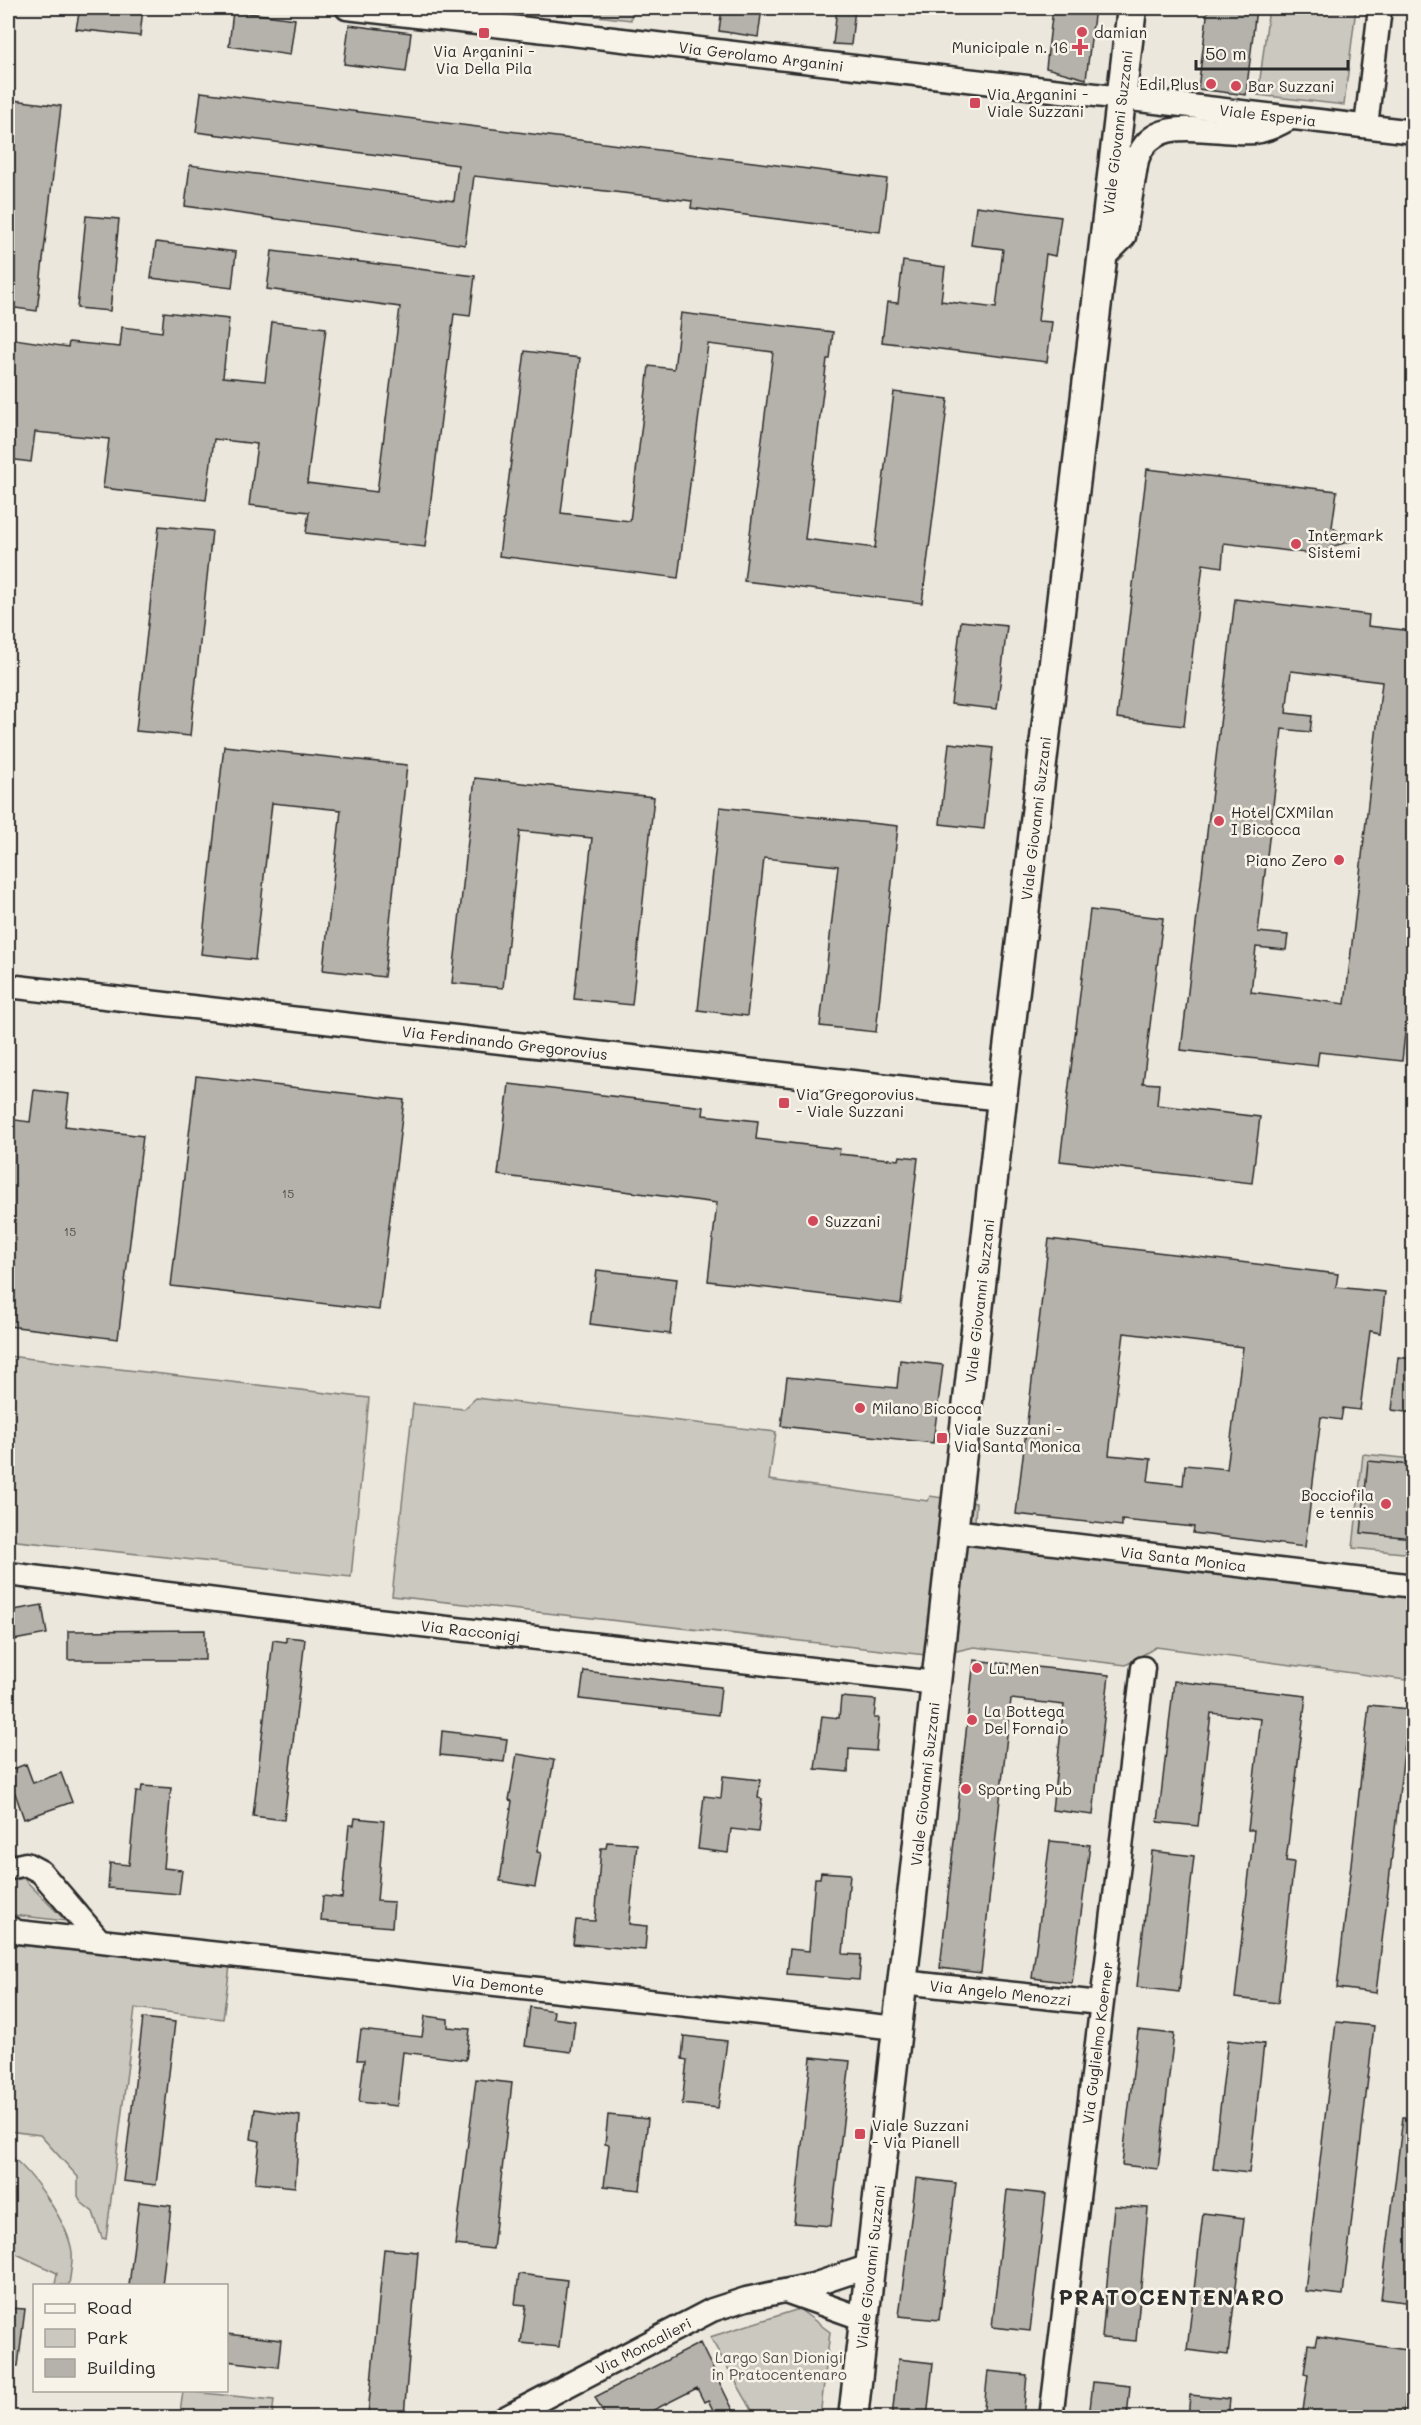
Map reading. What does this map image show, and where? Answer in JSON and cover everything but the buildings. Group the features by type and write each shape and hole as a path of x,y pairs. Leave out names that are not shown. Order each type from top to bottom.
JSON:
{"street":[{"name":"Via Gerolamo Arganini","path":"347,8 398,11 1121,99"},
{"name":"Viale Giovanni Suzzani","path":"853,2418 1002,1099 1132,8"},
{"path":"1366,126 1380,8"},
{"name":"Viale Esperia","path":"1121,99 1413,132"},
{"name":"Viale Giovanni Suzzani","path":"1103,258 1124,237 1137,160 1140,150 1154,136 1186,128 1256,132 1291,118"},
{"name":"Via Ferdinando Gregorovius","path":"8,986 1002,1099"},
{"name":"Via Santa Monica","path":"953,1530 1413,1586"},
{"name":"Via Racconigi","path":"8,1574 368,1620 936,1683"},
{"name":"Via Guglielmo Koerner","path":"1052,2418 1100,2003 1143,1668"},
{"path":"8,1868 26,1864 41,1872 99,1940"},
{"name":"Via Demonte","path":"8,1928 18,1932 897,2028"},
{"name":"Via Angelo Menozzi","path":"902,1982 1100,2003"},
{"name":"Via Moncalieri","path":"506,2418 712,2310 746,2299 788,2292 870,2266"},
{"name":"Via Moncalieri","path":"788,2292 864,2319"}],"green space":[{"path":"527,8 632,8 631,20"},
{"path":"1269,8 1356,8 1344,105 1258,95"},
{"path":"8,1356 369,1398 351,1577 8,1540"},
{"path":"476,1398 776,1432 769,1480 928,1501 930,1496 976,1503 975,1521 1413,1590 1413,1681 1156,1647 1126,1665 974,1647 935,1656 392,1596 413,1404 464,1409"},
{"name":"Bocciofila e tennis","path":"1363,1454 1413,1459 1413,1554 1353,1548"},
{"path":"23,1878 66,1921 13,1915 8,1910 8,1882"},
{"path":"8,1944 230,1966 223,2019 135,2008 106,2239 102,2238 93,2212 82,2203 78,2196 78,2177 40,2135 8,2131"},
{"path":"8,2154 28,2172 48,2198 64,2227 72,2252 69,2284 55,2284 57,2273 8,2250"},
{"name":"Largo San Dionigi in Pratocentenaro","path":"799,2309 830,2332 820,2417 756,2417 710,2337"},
{"path":"183,2392 274,2400 272,2417 217,2418 180,2413"}],"place":[{"name":"damian","path":"1082,32"},
{"name":"Via Arganini - Via Della Pila","path":"484,33"},
{"name":"Municipale n. 16","path":"1080,47"},
{"name":"Edil Plus","path":"1211,84"},
{"name":"Bar Suzzani","path":"1236,86"},
{"name":"Via Arganini - Viale Suzzani","path":"975,103"},
{"name":"Intermark Sistemi","path":"1296,544"},
{"name":"Hotel CXMilan I Bicocca","path":"1219,821"},
{"name":"Piano Zero","path":"1339,860"},
{"name":"Via Gregorovius - Viale Suzzani","path":"784,1103"},
{"name":"Suzzani","path":"813,1221"},
{"name":"Milano Bicocca","path":"860,1408"},
{"name":"Viale Suzzani - Via Santa Monica","path":"942,1438"},
{"name":"Bocciofila e tennis","path":"1386,1504"},
{"name":"Lu.Men","path":"977,1668"},
{"name":"La Bottega Del Fornaio","path":"972,1720"},
{"name":"Sporting Pub","path":"966,1789"},
{"name":"Viale Suzzani - Via Pianell","path":"860,2134"}],"district":[{"name":"PRATOCENTENARO","path":"1172,2296"}]}
